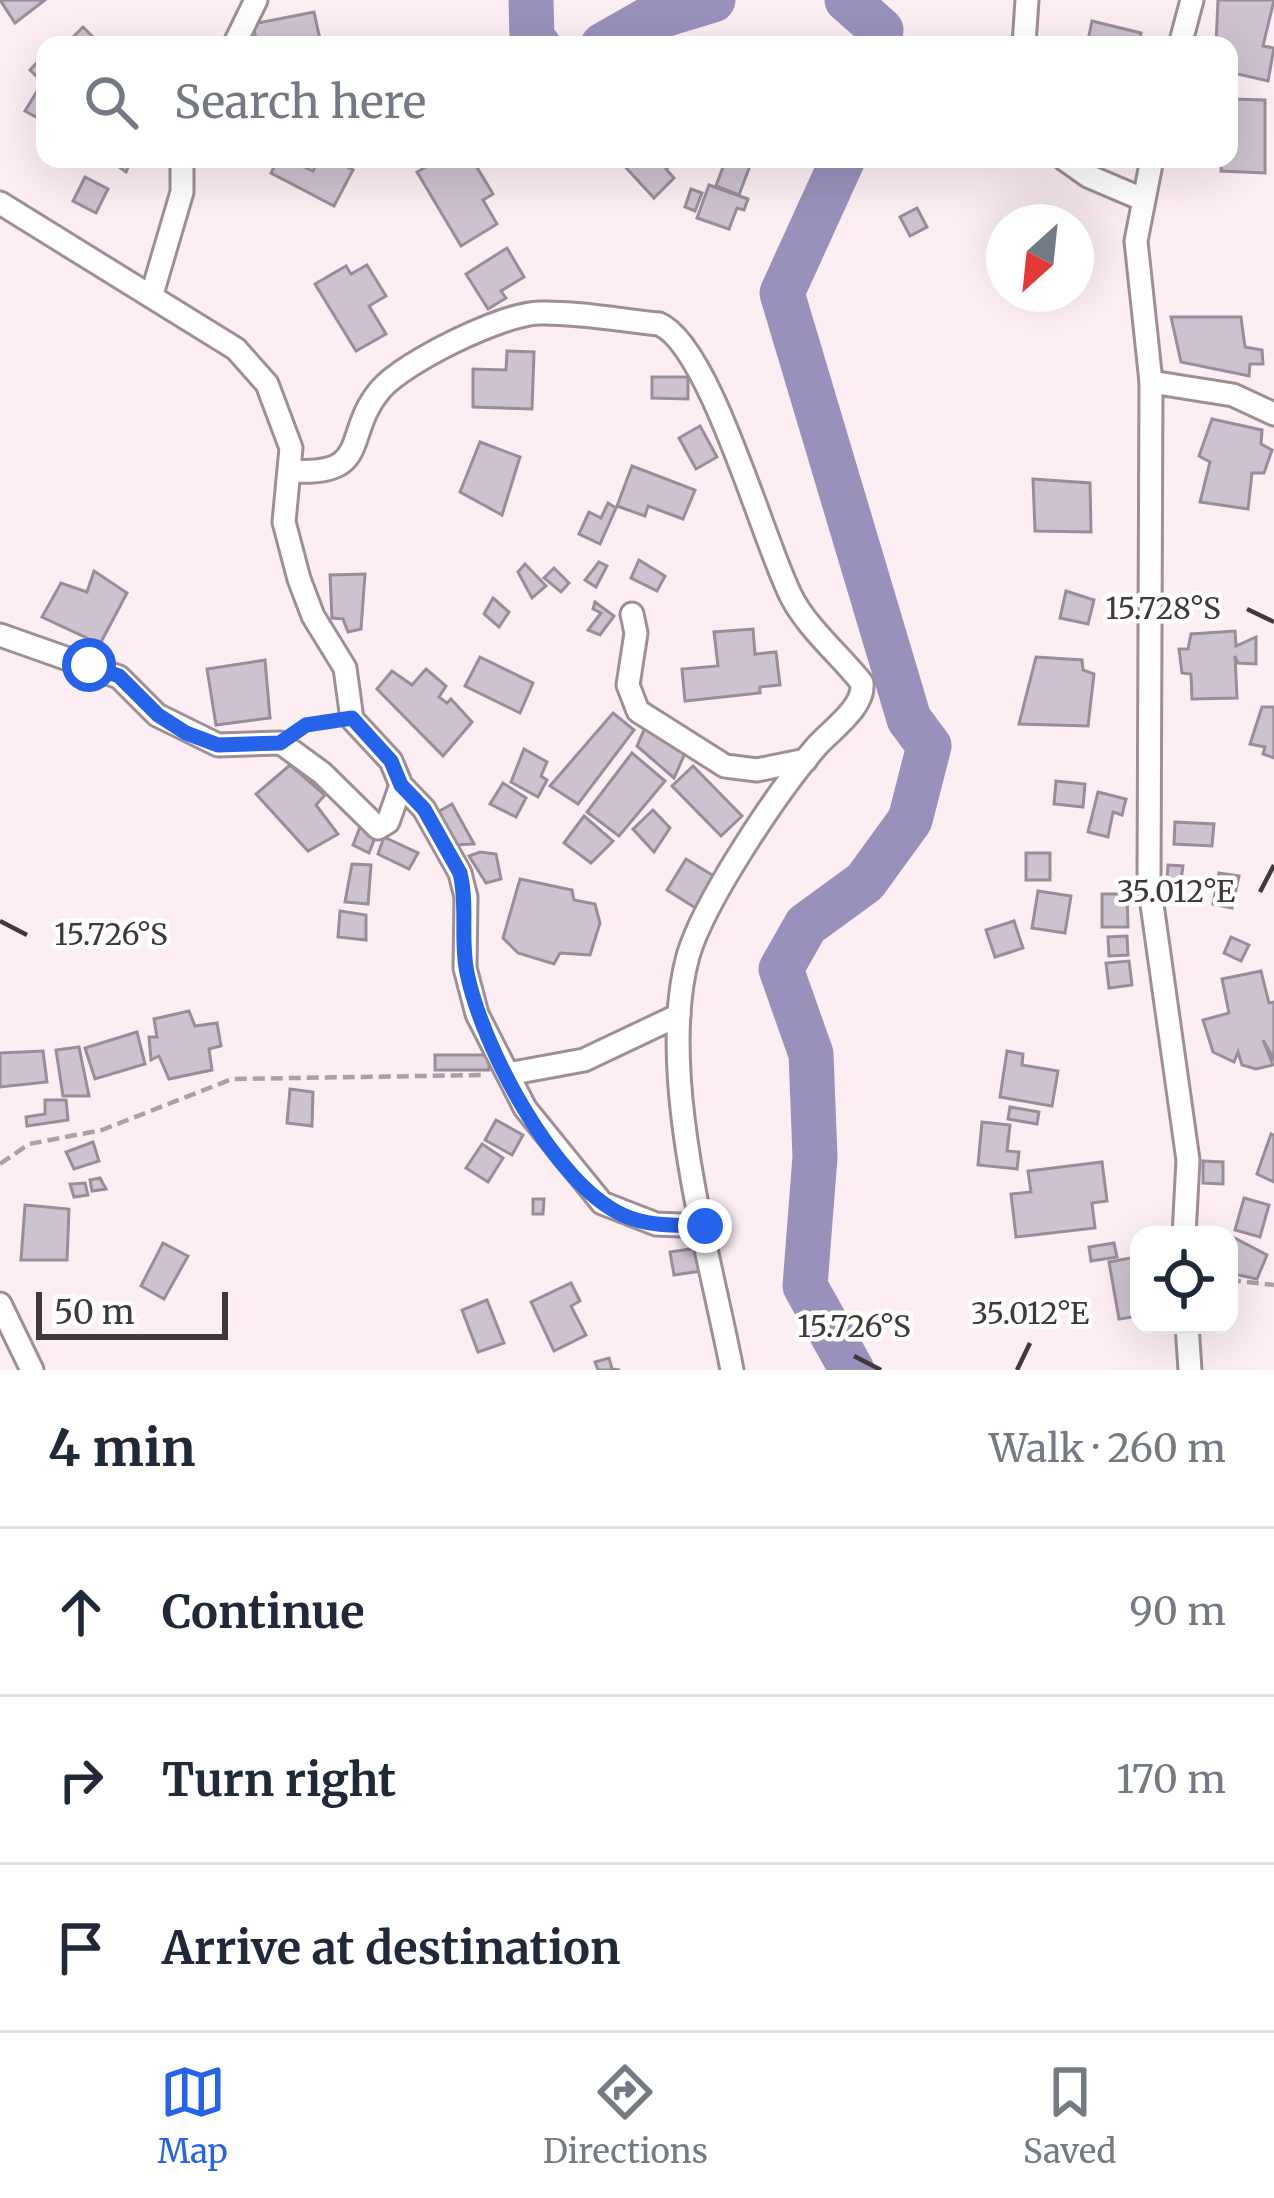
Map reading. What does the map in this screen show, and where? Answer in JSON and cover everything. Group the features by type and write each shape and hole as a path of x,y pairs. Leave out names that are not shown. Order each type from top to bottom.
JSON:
{"street":[{"path":"238,36 256,0"},
{"path":"1025,36 1027,0"},
{"path":"1182,36 1192,0"},
{"path":"152,294 182,192 182,168"},
{"path":"1077,168 1142,199"},
{"path":"1150,168 1136,242 1151,382 1149,883 1188,1160 1184,1226"},
{"path":"0,203 152,294 254,366 286,432 292,472 283,497 284,522 314,616 345,668 352,718 384,750 401,785 424,809 460,873 466,897 465,968 477,1014 508,1074 562,1161 602,1203 656,1224 705,1226"},
{"path":"292,472 336,470 347,460 380,389 452,344 521,317 542,313 674,330 716,410 791,596 862,682 857,703 806,760 703,920 690,951 679,1015 681,1096 732,1370"},
{"path":"1151,382 1233,395 1274,414"},
{"path":"632,614 636,633 628,685 638,711 725,766 758,770 806,760"},
{"path":"0,634 119,676 158,715 202,739 218,745 280,743 322,773 377,828 388,822 401,785"},
{"path":"508,1074 584,1060 679,1015"},
{"path":"0,1304 20,1365"},
{"path":"1188,1334 1190,1370"}],"path":[{"path":"280,743 306,725 352,718"},
{"path":"0,1164 29,1144 102,1130 232,1078 508,1074"},
{"path":"1238,1281 1274,1285"}],"building":[{"path":"0,0 45,0 15,23"},
{"path":"1218,0 1274,0 1263,46 1274,48 1268,81 1238,74 1238,36 1216,36"},
{"path":"314,12 319,36 255,36 253,24"},
{"path":"1092,21 1141,33 1140,36 1089,36"},
{"path":"36,93 36,117 25,111"},
{"path":"1238,99 1265,100 1265,173 1221,171 1238,168"},
{"path":"274,168 353,170 334,206 271,173"},
{"path":"477,168 493,194 483,200 497,224 461,246 417,172"},
{"path":"626,168 667,168 674,178 654,198"},
{"path":"723,168 749,168 739,195 716,186"},
{"path":"85,177 108,189 96,213 73,201"},
{"path":"709,185 748,199 744,210 737,208 729,229 697,218"},
{"path":"691,189 702,193 695,211 685,207"},
{"path":"917,208 927,227 910,236 900,217"},
{"path":"507,248 524,277 501,291 506,298 488,309 466,274"},
{"path":"367,265 386,296 369,306 386,334 356,351 315,284 346,266 351,274"},
{"path":"1171,317 1241,317 1245,347 1262,350 1263,364 1250,364 1249,376 1181,362"},
{"path":"507,351 534,352 532,409 473,407 473,369 506,370"},
{"path":"652,377 688,377 688,399 652,398"},
{"path":"1212,419 1262,430 1261,444 1272,450 1264,473 1252,473 1248,509 1200,502 1210,462 1199,456"},
{"path":"700,426 717,457 696,469 679,438"},
{"path":"480,442 520,457 502,515 460,492"},
{"path":"632,466 695,490 683,519 648,506 645,516 617,506"},
{"path":"1033,479 1090,483 1091,532 1035,531"},
{"path":"608,503 616,508 600,544 579,534 589,512 601,518"},
{"path":"639,560 665,576 657,591 631,578"},
{"path":"599,562 607,566 596,587 585,580"},
{"path":"525,564 546,586 532,598 518,572"},
{"path":"554,568 569,583 561,592 544,578"},
{"path":"94,571 127,593 100,644 42,617 61,583 87,592"},
{"path":"365,574 361,629 348,632 343,619 332,618 330,575"},
{"path":"1066,591 1094,600 1088,624 1060,618"},
{"path":"493,598 509,612 499,627 484,614"},
{"path":"595,602 614,616 600,635 588,630 601,613 593,609"},
{"path":"753,629 755,654 776,652 780,685 760,687 760,693 685,701 682,669 718,666 714,632"},
{"path":"1235,631 1236,646 1256,637 1256,664 1238,663 1235,656 1237,698 1192,699 1191,674 1182,673 1179,649 1188,649 1191,634"},
{"path":"480,657 533,683 520,713 465,686"},
{"path":"1036,657 1082,660 1083,670 1094,674 1088,726 1019,724"},
{"path":"265,660 270,718 216,725 207,669"},
{"path":"426,669 446,686 439,697 447,703 451,699 472,722 443,756 377,689 392,671 412,685"},
{"path":"1262,707 1274,707 1274,758 1263,754 1265,747 1250,744"},
{"path":"613,713 634,730 578,804 550,786"},
{"path":"647,723 686,751 674,778 637,746"},
{"path":"524,749 547,762 541,776 547,780 538,797 511,782"},
{"path":"632,753 665,781 619,836 587,812"},
{"path":"290,765 325,795 316,805 338,834 308,851 256,794"},
{"path":"693,766 742,816 721,836 672,786"},
{"path":"1056,781 1085,784 1083,807 1054,804"},
{"path":"503,783 526,798 516,817 490,804"},
{"path":"1098,792 1126,799 1122,815 1113,812 1108,837 1088,832"},
{"path":"452,804 474,844 456,845 436,813"},
{"path":"653,810 670,828 654,852 633,829"},
{"path":"584,816 613,841 591,863 564,843"},
{"path":"1175,822 1214,824 1212,846 1174,844"},
{"path":"360,827 376,835 369,853 353,845"},
{"path":"384,837 418,853 409,869 378,854"},
{"path":"1026,853 1050,853 1050,880 1026,880"},
{"path":"496,854 501,879 486,883 469,856"},
{"path":"686,859 717,878 697,909 667,890"},
{"path":"352,864 371,865 368,904 345,902"},
{"path":"1168,865 1183,866 1181,880 1167,879"},
{"path":"1219,873 1239,876 1232,908 1213,904"},
{"path":"520,879 572,890 574,900 595,904 600,923 590,955 560,953 554,964 518,953 503,938"},
{"path":"1038,891 1071,896 1065,933 1032,928"},
{"path":"1102,894 1127,894 1128,927 1102,927"},
{"path":"340,911 366,915 366,940 338,937"},
{"path":"1014,921 1023,948 995,957 986,930"},
{"path":"1127,936 1128,955 1109,956 1108,937"},
{"path":"1231,937 1249,945 1241,961 1224,953"},
{"path":"1129,961 1132,985 1109,988 1106,963"},
{"path":"1261,971 1269,1003 1274,1002 1274,1059 1263,1040 1273,1065 1256,1069 1242,1065 1238,1052 1234,1062 1213,1052 1203,1020 1229,1013 1222,979"},
{"path":"189,1011 195,1026 217,1023 221,1046 209,1049 212,1070 169,1079 159,1056 151,1060 149,1037 157,1037 154,1019"},
{"path":"137,1032 145,1064 95,1079 85,1048"},
{"path":"79,1047 89,1096 63,1096 56,1050"},
{"path":"43,1051 47,1082 0,1087 0,1053"},
{"path":"1007,1051 1023,1054 1022,1065 1058,1071 1052,1106 1000,1097"},
{"path":"435,1055 489,1055 489,1070 435,1070"},
{"path":"290,1089 313,1092 312,1126 287,1123"},
{"path":"45,1100 66,1100 68,1120 27,1126 26,1117 45,1114"},
{"path":"1010,1107 1039,1112 1037,1124 1008,1119"},
{"path":"496,1120 523,1135 512,1155 485,1140"},
{"path":"982,1122 1010,1125 1007,1151 1019,1152 1017,1169 978,1165"},
{"path":"1274,1135 1274,1182 1257,1174"},
{"path":"93,1142 99,1161 74,1169 66,1152"},
{"path":"482,1144 503,1158 488,1182 466,1168"},
{"path":"1203,1161 1223,1162 1223,1184 1203,1183"},
{"path":"1102,1162 1107,1201 1092,1203 1095,1228 1016,1237 1011,1194 1031,1192 1028,1171"},
{"path":"100,1178 106,1189 92,1191 90,1180"},
{"path":"85,1183 88,1195 74,1197 70,1184"},
{"path":"1244,1198 1269,1205 1260,1237 1238,1231"},
{"path":"533,1199 544,1199 543,1214 533,1214"},
{"path":"25,1205 69,1209 67,1260 21,1260"},
{"path":"1238,1240 1267,1255 1257,1279 1238,1275"},
{"path":"163,1243 188,1256 164,1299 141,1286"},
{"path":"1114,1243 1117,1257 1091,1261 1089,1247"},
{"path":"697,1248 701,1271 674,1275 670,1252"},
{"path":"1130,1258 1130,1317 1119,1319 1109,1262"},
{"path":"571,1283 580,1301 571,1306 586,1335 554,1351 531,1302"},
{"path":"487,1300 504,1343 478,1352 462,1310"},
{"path":"609,1358 612,1369 620,1370 598,1370 595,1362"}],"waterway":[{"path":"531,0 532,36"},
{"path":"619,36 647,20 713,0"},
{"path":"847,0 881,30 879,36"},
{"path":"839,168 782,293 909,719 929,746 910,820 865,882 806,925 781,969 811,1054 815,1157 805,1286 852,1370"}],"route":[{"path":"89,665 119,676 142,693 158,715 186,733 218,745 280,743 306,725 345,723 352,718 391,761 401,785 424,809 460,873 466,897 465,968 477,1014 524,1108 562,1161 602,1203 625,1216 656,1224 705,1226"}]}
